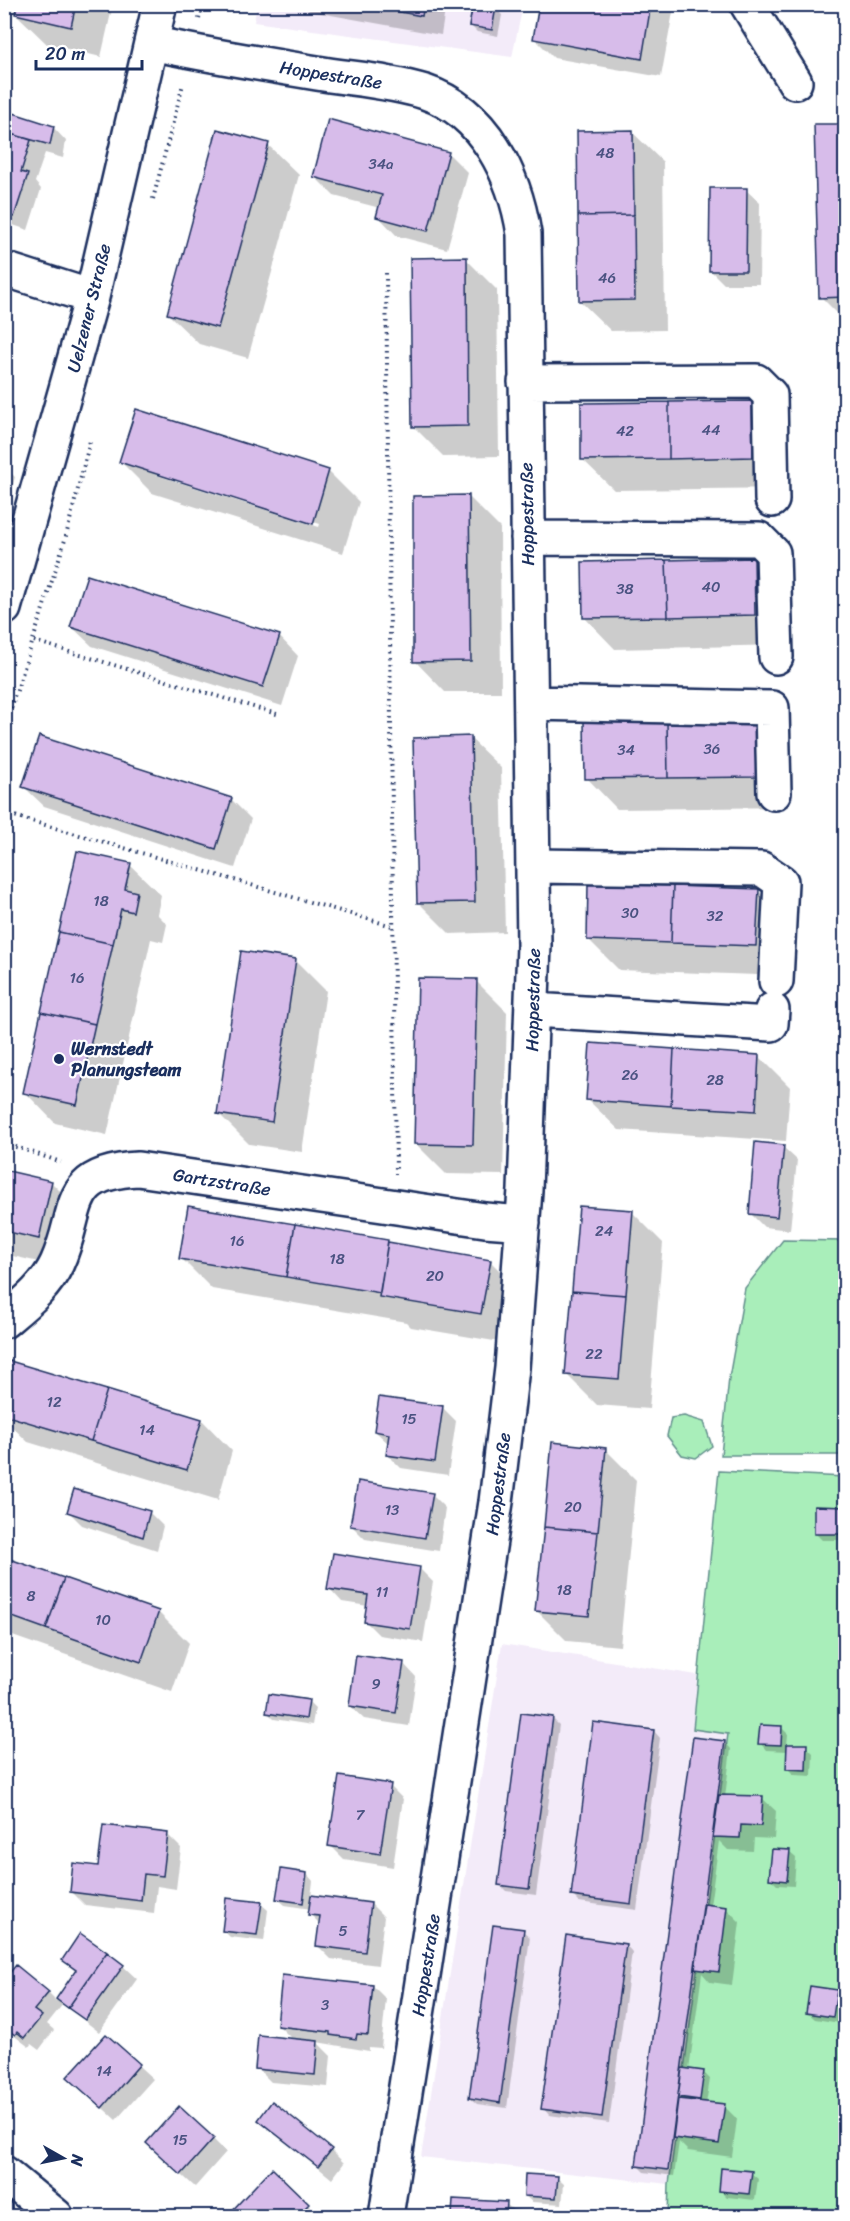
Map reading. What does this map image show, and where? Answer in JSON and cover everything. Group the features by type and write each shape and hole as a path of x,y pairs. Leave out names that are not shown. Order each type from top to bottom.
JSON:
{"street":[{"name":"Uelzener Straße","path":"4,608 92,297 160,4"},
{"path":"747,4 795,82"},
{"name":"Hoppestraße","path":"151,43 206,55 426,93 473,123 492,147 510,176 520,207 525,262 533,866 533,1010 523,1223 512,1368 496,1502 386,2217"},
{"path":"4,269 92,297"},
{"path":"525,382 756,381 770,395 772,500"},
{"path":"528,538 759,539 773,553 776,657"},
{"path":"531,704 772,708 774,793"},
{"path":"533,866 762,869 781,882 771,1024 533,1010"},
{"name":"Gartzstraße","path":"94,1179 112,1170 138,1169 397,1208 523,1223"},
{"path":"4,1321 48,1279 58,1263 72,1210 82,1191 94,1179"},
{"path":"4,2173 56,2217"}],"path":[{"path":"386,273 397,1208"},
{"path":"34,641 280,715"},
{"path":"4,813 392,926"},
{"path":"4,1143 59,1161 94,1179"}],"shaded area":[{"path":"257,5 523,5 512,57 254,22"},
{"path":"502,1644 697,1675 693,1729 728,1734 669,2184 421,2157"}],"green space":[{"path":"783,1240 845,1241 845,1455 721,1455 729,1378 745,1288"},
{"path":"684,1416 704,1422 712,1446 696,1458 682,1455 667,1436 671,1418"},
{"path":"719,1471 845,1477 845,2216 668,2216 669,2184 728,1734 693,1729"}],"building":[{"path":"17,4 76,4 71,27 15,14"},
{"path":"358,4 424,4 422,16"},
{"path":"473,4 496,7 492,30 469,26"},
{"path":"539,4 651,4 642,59 533,39"},
{"path":"4,110 54,126 50,145 4,132"},
{"path":"328,119 449,152 428,231 376,217 382,195 313,177"},
{"path":"814,124 846,124 846,297 819,298"},
{"path":"217,129 269,143 218,328 167,314"},
{"path":"633,130 634,215 578,216 577,131"},
{"path":"4,132 12,134 4,159"},
{"path":"12,134 31,140 21,172 28,174 14,217 4,214 4,159"},
{"path":"710,188 747,188 746,271 709,271"},
{"path":"634,215 635,300 579,301 578,216"},
{"path":"467,257 468,426 412,427 410,258"},
{"path":"752,401 753,457 669,459 669,402"},
{"path":"669,402 669,459 581,460 581,403"},
{"path":"136,409 329,470 313,524 119,462"},
{"path":"469,495 471,661 413,662 413,496"},
{"path":"754,558 755,615 668,617 666,560"},
{"path":"666,560 668,617 583,618 582,562"},
{"path":"87,575 280,635 263,687 70,627"},
{"path":"756,720 757,777 668,778 667,721"},
{"path":"667,721 668,778 585,779 584,722"},
{"path":"39,736 232,798 216,849 22,787"},
{"path":"471,736 475,902 417,903 413,738"},
{"path":"77,851 131,863 125,889 137,892 133,912 121,909 113,944 59,932"},
{"path":"588,883 673,886 671,943 587,940"},
{"path":"673,886 759,889 756,946 671,943"},
{"path":"59,932 113,944 95,1024 41,1012"},
{"path":"241,951 296,959 272,1122 217,1114"},
{"path":"418,978 477,979 473,1145 414,1144"},
{"name":"Wernstedt Planungsteam","path":"41,1012 95,1024 77,1105 23,1093"},
{"path":"590,1043 674,1049 671,1106 586,1100"},
{"path":"674,1049 759,1055 756,1111 671,1106"},
{"path":"755,1142 784,1145 777,1217 749,1214"},
{"path":"4,1170 52,1181 39,1239 4,1231"},
{"path":"188,1206 295,1224 286,1277 179,1259"},
{"path":"579,1206 633,1210 626,1295 572,1291"},
{"path":"295,1224 388,1240 380,1293 286,1277"},
{"path":"388,1242 491,1260 481,1314 379,1297"},
{"path":"572,1291 626,1295 619,1379 565,1375"},
{"path":"10,1361 107,1390 91,1441 4,1415 4,1381"},
{"path":"107,1390 202,1419 187,1470 91,1441"},
{"path":"379,1397 443,1406 435,1462 386,1455 389,1434 374,1431"},
{"path":"552,1442 606,1448 598,1532 544,1527"},
{"path":"358,1481 433,1493 425,1538 350,1526"},
{"path":"74,1489 150,1511 143,1537 67,1512"},
{"path":"814,1506 846,1507 846,1534 814,1534"},
{"path":"544,1527 598,1532 589,1616 535,1611"},
{"path":"333,1553 420,1567 410,1629 364,1622 368,1595 327,1589"},
{"path":"4,1557 64,1578 46,1629 4,1614"},
{"path":"64,1578 159,1611 141,1662 46,1629"},
{"path":"356,1655 404,1662 396,1713 349,1706"},
{"path":"269,1694 309,1700 306,1719 266,1713"},
{"path":"521,1713 553,1717 529,1889 498,1885"},
{"path":"593,1722 654,1730 631,1904 571,1896"},
{"path":"760,1725 782,1726 781,1745 758,1744"},
{"path":"693,1737 725,1741 668,2170 636,2166"},
{"path":"787,1744 807,1744 806,1770 786,1769"},
{"path":"339,1776 391,1784 380,1854 328,1846"},
{"path":"719,1795 763,1796 761,1826 741,1825 740,1838 713,1837"},
{"path":"103,1825 168,1833 163,1876 144,1874 141,1901 70,1892 73,1863 98,1866"},
{"path":"772,1849 790,1850 787,1881 769,1879"},
{"path":"281,1869 307,1873 303,1903 276,1899"},
{"path":"311,1895 371,1903 365,1952 316,1946 320,1916 308,1915"},
{"path":"226,1898 262,1902 257,1935 222,1931"},
{"path":"704,1904 727,1907 719,1972 695,1969"},
{"path":"493,1925 524,1929 500,2103 469,2098"},
{"path":"80,1933 107,1952 68,2008 56,1999 76,1970 62,1960"},
{"path":"566,1935 626,1944 602,2117 541,2109"},
{"path":"107,1952 124,1965 85,2020 68,2008"},
{"path":"16,1965 49,1992 34,2010 42,2016 24,2038 17,2032 15,2035 4,2027 4,1980"},
{"path":"282,1975 373,1985 368,2035 357,2034 356,2039 330,2035 330,2032 277,2026"},
{"path":"810,1986 837,1990 833,2017 806,2013"},
{"path":"106,2034 140,2064 102,2108 67,2077"},
{"path":"258,2035 318,2041 315,2075 255,2069"},
{"path":"682,2068 704,2071 700,2100 678,2097"},
{"path":"678,2099 725,2104 719,2144 673,2138"},
{"path":"272,2101 332,2149 318,2167 258,2120"},
{"path":"179,2106 214,2138 181,2175 146,2143"},
{"path":"272,2168 309,2204 297,2216 227,2216"},
{"path":"721,2168 752,2171 749,2194 719,2191"},
{"path":"525,2174 558,2176 556,2198 524,2196"},
{"path":"453,2199 507,2202 506,2216 452,2216"},
{"path":"507,2210 542,2212 542,2216 506,2216"}],"place":[{"name":"Wernstedt Planungsteam","path":"59,1059"}]}
